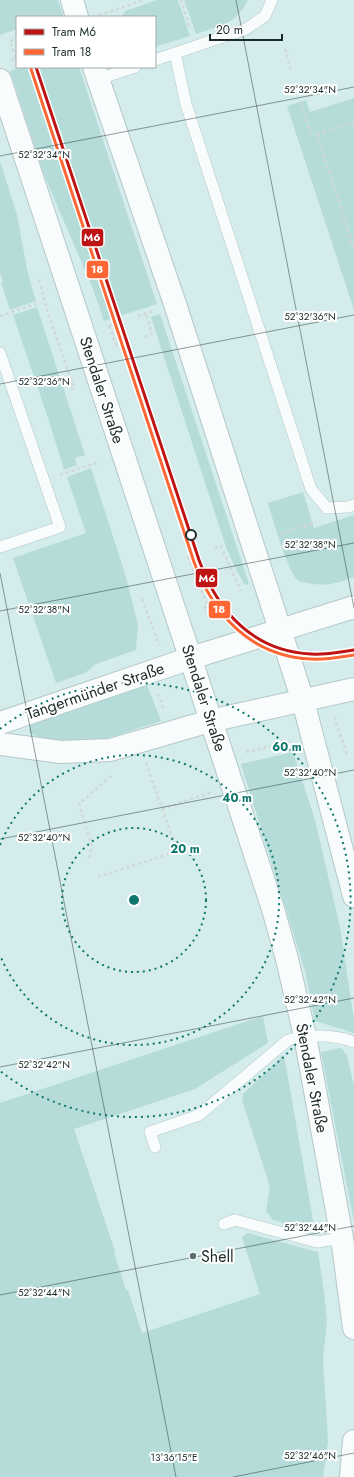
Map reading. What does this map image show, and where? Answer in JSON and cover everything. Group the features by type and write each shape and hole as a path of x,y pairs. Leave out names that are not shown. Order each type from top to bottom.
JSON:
{"main road":[{"path":"72,0 86,16"},
{"name":"Stendaler Straße","path":"3,71 210,721 273,909 287,959 348,1237 354,1328"},
{"path":"97,73 175,304 303,701 354,896"},
{"name":"Tangermünder Straße","path":"0,723 191,658 354,607"},
{"name":"Tangermünder Straße","path":"0,744 61,752 110,750 210,721 354,689"},
{"path":"351,1477 354,1441"}],"lane":[{"path":"156,60 246,29 265,16 272,0"},
{"path":"175,53 186,104 311,489 327,508 348,507 354,505"},
{"path":"97,73 129,68"},
{"path":"0,354 60,527 0,547"},
{"path":"155,1147 150,1132 199,1115 288,1040 305,1036 320,1035 354,1042"},
{"path":"224,1224 235,1220 317,1242 348,1237"}],"path":[{"path":"90,16 144,0"},
{"path":"181,0 192,35"},
{"path":"3,71 16,58 10,41 16,40"},
{"path":"285,49 291,71"},
{"path":"301,102 310,130 317,134 353,241 354,250"},
{"path":"317,134 354,122"},
{"path":"0,316 39,303"},
{"path":"138,316 160,309"},
{"path":"145,337 152,334 146,314"},
{"path":"116,323 108,326 117,346 123,344"},
{"path":"44,481 96,463"},
{"path":"281,534 308,525"},
{"path":"215,548 221,546 243,595"},
{"path":"194,555 188,557 208,606"},
{"path":"203,608 212,605"},
{"path":"157,693 164,712"},
{"path":"343,741 347,754 349,755"},
{"path":"242,752 292,742"},
{"path":"145,758 177,851"},
{"path":"89,858 92,846 79,804 117,770"},
{"path":"162,809 212,791"},
{"path":"98,876 184,849"}],"shaded area":[{"path":"0,0 58,0 63,16 16,16 16,29 0,35"},
{"path":"157,0 178,0 190,36 156,47 156,16 122,16 125,11"},
{"path":"184,0 248,0 238,15 226,23 196,34"},
{"path":"19,68 79,68 157,304 104,321 93,289 45,177 10,71"},
{"path":"354,98 354,310 287,106 306,100 310,112"},
{"path":"0,161 17,215 28,274 36,301 10,310 1,282 3,281 0,273"},
{"path":"37,307 85,455 75,458 77,465 64,470 13,315"},
{"path":"160,314 249,584 245,585 227,550 151,317"},
{"path":"91,468 126,577 138,625 136,650 96,664 85,673 56,683 13,558 86,533 67,477"},
{"path":"303,492 314,528 354,515 354,577 337,583 321,585 299,581 290,569 268,503"},
{"path":"147,685 161,721 98,740 54,740 35,736 29,732 30,725 34,722"},
{"path":"293,752 315,820 340,927 354,1020 354,1033 315,1021 305,971 241,764"},
{"path":"263,1016 268,1043 195,1089 74,1129 115,1251 114,1252 126,1290 128,1290 142,1333 260,1294 242,1237 248,1233 318,1252 327,1320 323,1359 328,1442 323,1477 0,1477 0,1103"},
{"path":"341,1048 347,1055 354,1086 354,1222 321,1052"},
{"path":"284,1055 315,1232 273,1220 266,1211 270,1187 242,1100 243,1094"}],"tram line":[{"name":"M6","path":"36,68 199,560 216,596 227,612 240,625 255,637 272,645 290,651 311,654 328,654 354,650"},
{"name":"18","path":"31,69 194,562 202,582 212,600 224,616 238,630 253,641 270,650 290,656 311,659 328,659 354,655"}],"place":[{"name":"Shell","path":"193,1256"}]}
